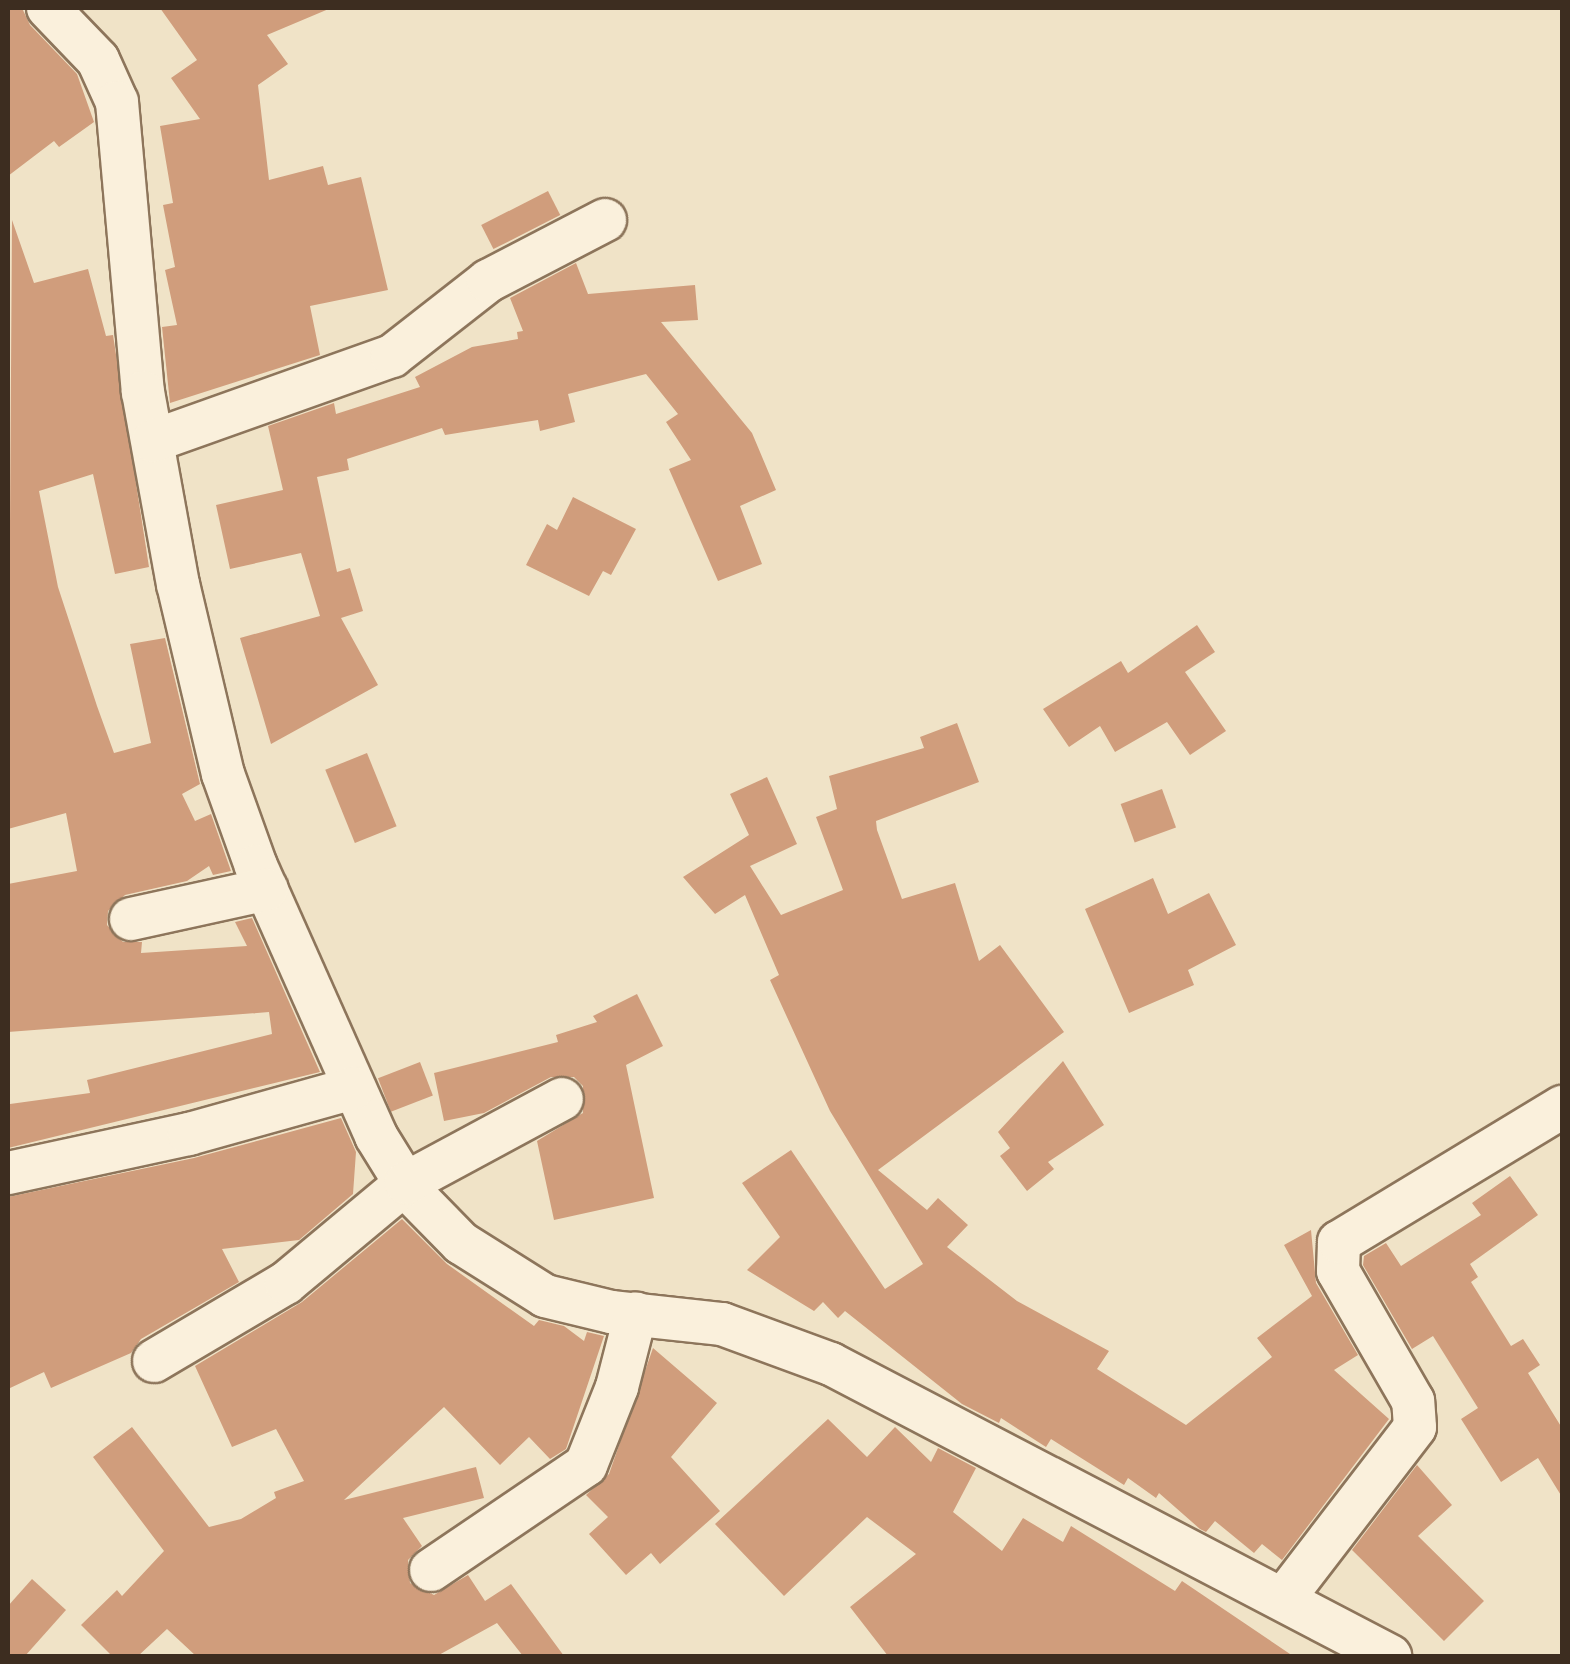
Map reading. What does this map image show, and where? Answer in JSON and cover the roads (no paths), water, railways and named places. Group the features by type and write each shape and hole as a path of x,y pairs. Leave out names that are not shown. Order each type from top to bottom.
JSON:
{"street":[{"path":"61,11 98,60 117,102 132,317 153,441 219,758 267,888 354,1088 406,1183 461,1243 524,1285 564,1302 722,1324 831,1364 1390,1656"},
{"path":"153,441 392,356 488,281 605,220"},
{"path":"131,919 267,888"},
{"path":"8,1173 190,1134 354,1088"},
{"path":"154,1362 286,1283 406,1183 562,1099"},
{"path":"1284,1598 1415,1427 1413,1402 1338,1271 1339,1242 1562,1106"},
{"path":"431,1570 586,1465 617,1388 636,1314"}]}
